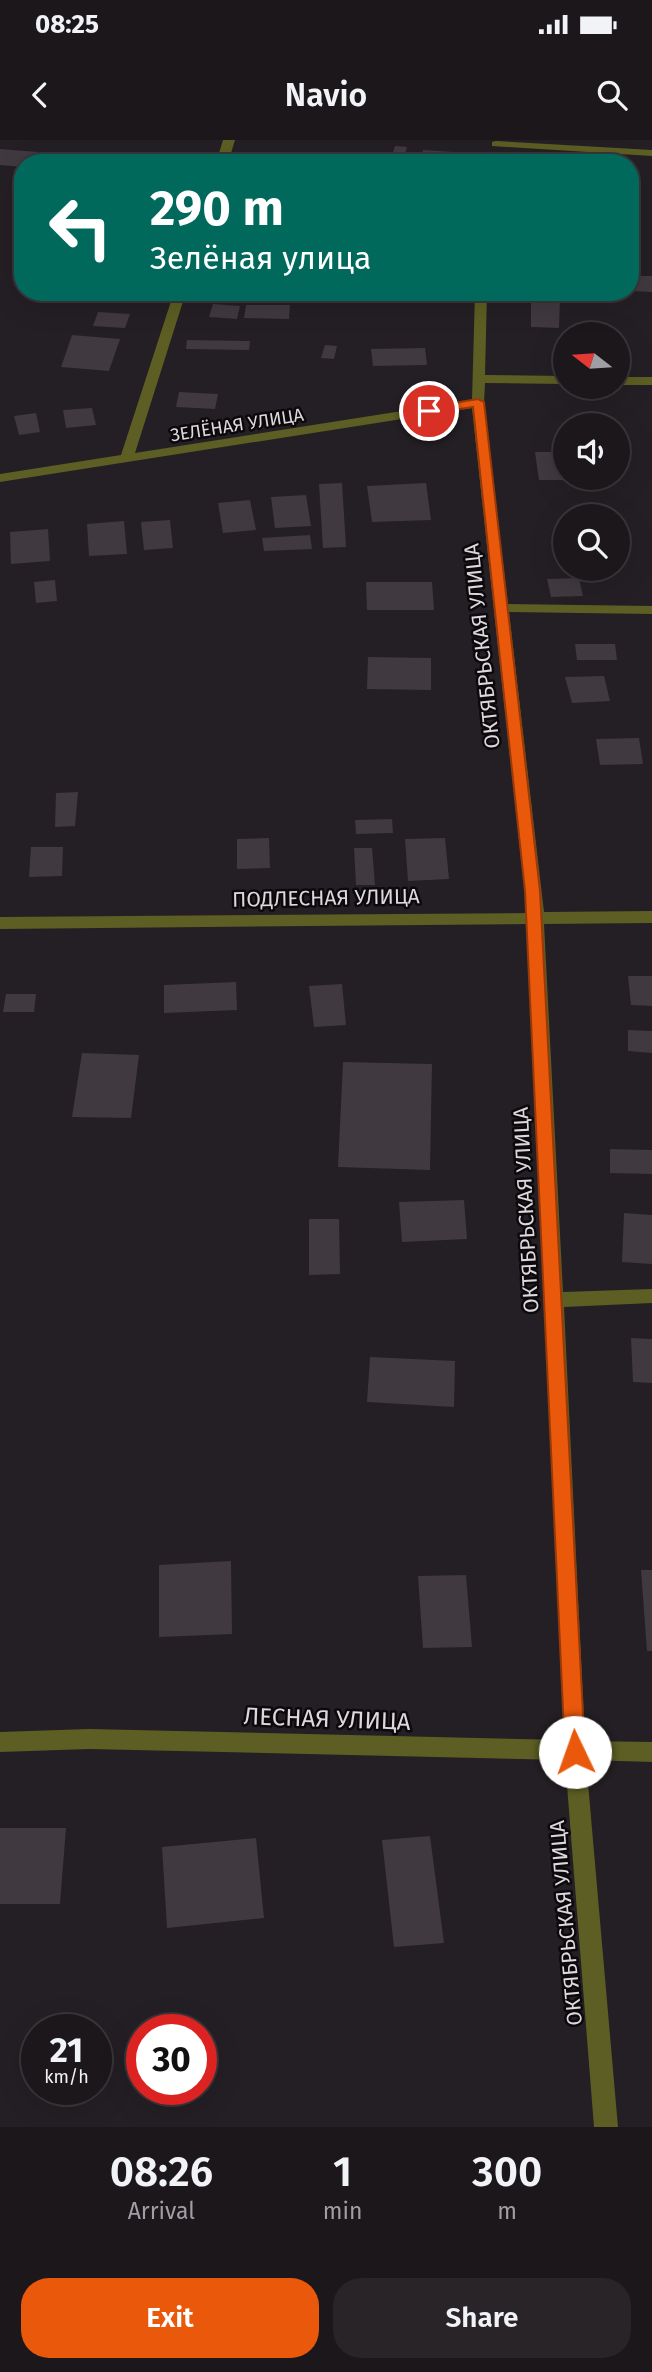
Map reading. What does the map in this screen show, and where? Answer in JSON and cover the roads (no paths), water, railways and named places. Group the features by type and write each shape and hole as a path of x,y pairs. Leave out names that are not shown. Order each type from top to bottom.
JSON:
{"street":[{"path":"496,146 652,153"},
{"path":"126,460 177,301"},
{"name":"ОКТЯБРЬСКАЯ УЛИЦА","path":"481,301 478,402 536,917 575,1752 606,2127"},
{"path":"478,379 553,380"},
{"path":"630,381 652,381"},
{"name":"ЗЕЛЁНАЯ УЛИЦА","path":"0,478 478,402"},
{"path":"501,608 652,610"},
{"name":"ПОДЛЕСНАЯ УЛИЦА","path":"0,923 652,917"},
{"path":"553,1300 652,1296"},
{"name":"ЛЕСНАЯ УЛИЦА","path":"0,1742 89,1738 652,1752"}]}
